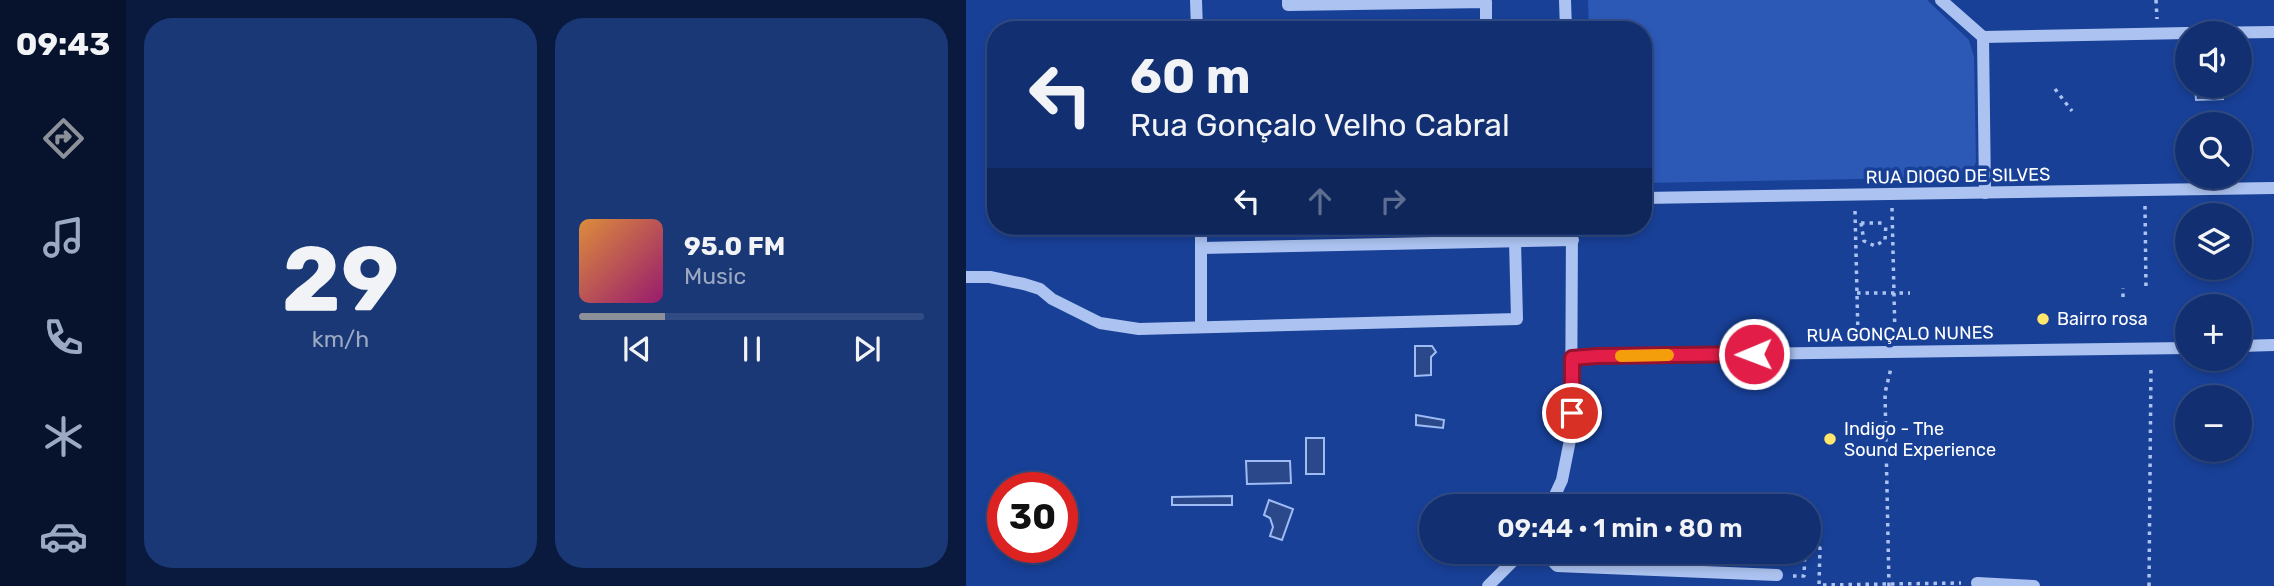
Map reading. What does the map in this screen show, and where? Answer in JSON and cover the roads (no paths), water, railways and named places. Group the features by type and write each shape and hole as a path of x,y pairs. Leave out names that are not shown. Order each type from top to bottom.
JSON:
{"street":[{"path":"1196,0 1197,21"},
{"path":"1288,0 1288,5 1486,2 1486,21"},
{"path":"1565,0 1566,21"},
{"path":"1941,0 1983,37 2175,33"},
{"path":"2252,32 2274,32"},
{"path":"1983,37 1985,193"},
{"name":"RUA DIOGO DE SILVES","path":"1652,198 2274,188"},
{"path":"1200,235 1201,327"},
{"path":"1556,494 1562,480 1571,435 1573,235"},
{"path":"1201,247 1573,240"},
{"path":"966,277 990,277 1024,284 1040,289 1052,299 1100,323 1139,330 1517,319 1515,241"},
{"path":"2252,346 2274,345"},
{"name":"RUA GONÇALO NUNES","path":"1572,358 2175,348"},
{"path":"1488,586 1510,564"},
{"path":"1555,564 1777,575"},
{"path":"1977,583 2034,586"}],"place":[{"name":"Bairro rosa","path":"2043,319"},
{"name":"Indigo - The Sound Experience","path":"1830,439"}]}
